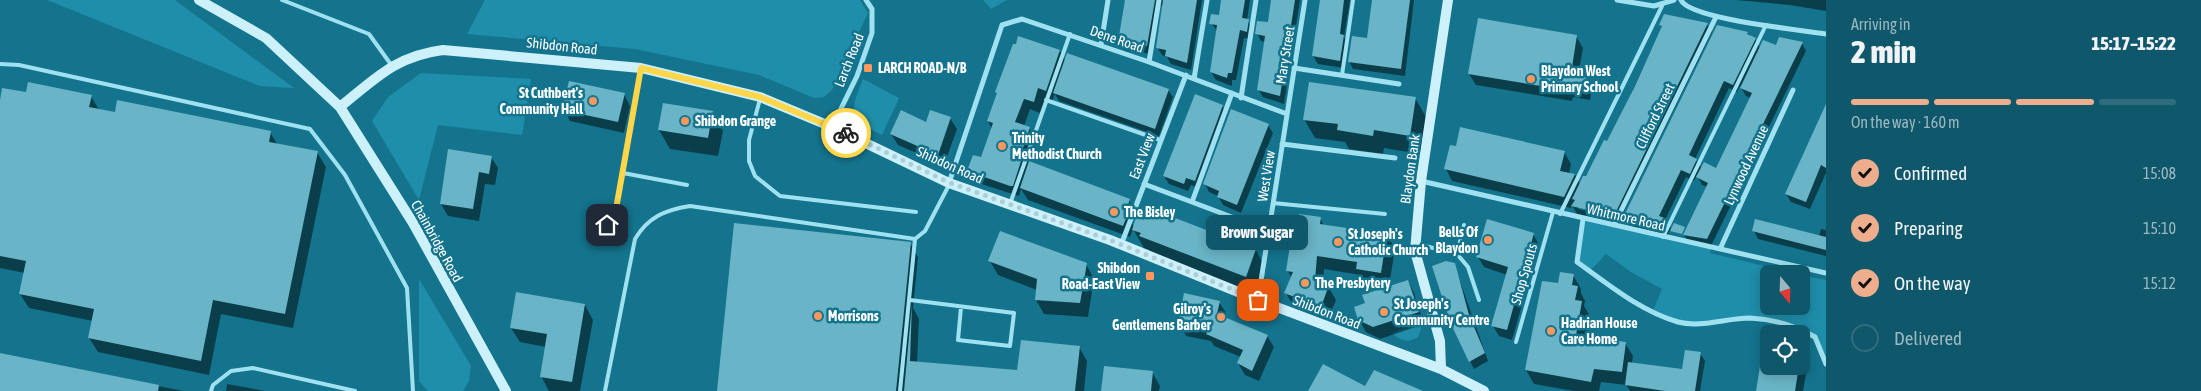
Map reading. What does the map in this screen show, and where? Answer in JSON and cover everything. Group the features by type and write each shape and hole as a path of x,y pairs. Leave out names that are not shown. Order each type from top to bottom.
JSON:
{"street":[{"path":"199,0 266,38 340,107"},
{"name":"Larch Road","path":"832,127 856,76 872,33 872,9 866,0"},
{"path":"1101,45 1108,0"},
{"path":"1150,62 1158,0"},
{"path":"1194,79 1207,0"},
{"path":"1241,98 1256,0"},
{"name":"Mary Street","path":"1287,114 1305,0"},
{"name":"Blaydon Bank","path":"1441,369 1440,341 1414,251 1421,181 1448,0"},
{"path":"1617,0 1654,6 1662,6 1674,0"},
{"path":"1681,0 1688,7 1716,17 1826,34"},
{"name":"Clifford Street","path":"1614,225 1716,17"},
{"name":"Dene Road","path":"950,183 1002,25 1022,19 1150,62 1287,114"},
{"name":"Shibdon Road","path":"340,107 392,66 423,52 443,50 641,68 760,97 832,127 950,183 1121,245 1258,300 1441,369 1474,388 1484,391"},
{"path":"1294,68 1399,84"},
{"name":"East View","path":"1121,245 1186,75"},
{"name":"Lynwood Avenue","path":"1720,249 1793,90"},
{"path":"1192,202 1232,93"},
{"name":"Chainbridge Road","path":"340,107 413,223 506,391"},
{"name":"West View","path":"1258,300 1287,114"},
{"path":"1282,144 1395,158"},
{"name":"Whitmore Road","path":"1421,181 1826,273"},
{"path":"1144,184 1269,231"},
{"path":"1582,219 1577,262 1628,300 1678,322 1697,323 1751,318 1797,327 1815,337 1826,364"}],"lane":[{"path":"282,0 369,34 392,66"},
{"path":"1342,75 1353,0"},
{"path":"1560,214 1662,6"},
{"path":"1664,237 1766,25"},
{"path":"1009,205 1070,34"},
{"path":"0,64 18,65 310,128 345,175 407,288 413,391"},
{"path":"607,225 616,209 641,68"},
{"path":"760,97 749,140 749,161 755,176 780,196 916,212"},
{"path":"1046,100 1160,140"},
{"path":"623,173 687,185"},
{"path":"900,391 915,239 925,231 950,183"},
{"path":"1274,203 1385,214"},
{"path":"605,391 634,239 648,222 667,210 690,206 915,239"},
{"name":"Shop Spouts","path":"1516,342 1553,212"},
{"path":"1457,254 1464,225"},
{"path":"1415,244 1457,254 1468,267 1479,300"},
{"path":"910,300 1014,313 1010,346 958,340 961,307"},
{"path":"211,391 212,385 231,371 253,368 355,391"}],"shaded area":[{"path":"47,0 175,0 294,88 260,86"},
{"path":"485,0 860,0 868,13 832,90 824,97 814,98 759,75 635,49 467,34"},
{"path":"983,0 1007,0 991,9"},
{"path":"421,73 531,79 522,135 438,125 419,200 372,121 388,97"},
{"path":"863,79 899,98 882,135 857,123 854,106"},
{"path":"1583,219 1711,247 1710,253 1760,265 1760,315 1810,315 1810,277 1826,280 1826,364 1815,337 1810,334 1810,325 1787,325 1751,318 1697,323 1678,322 1653,311 1662,289 1631,272 1606,254 1590,271 1577,262"},
{"path":"419,279 471,366 469,381 463,391 428,391 419,381"},
{"path":"1424,320 1418,337 1414,339 1407,341 1391,333"}],"building":[{"path":"1125,0 1155,0 1147,46 1118,42"},
{"path":"1163,0 1197,0 1187,63 1165,56 1166,50 1156,48"},
{"path":"1221,0 1245,0 1242,18 1249,19 1247,32 1240,30 1232,73 1228,73 1227,78 1210,72 1217,25 1209,24 1211,14 1219,15"},
{"path":"1271,0 1295,0 1280,96 1257,90 1265,36 1255,34 1257,21 1268,22"},
{"path":"1320,0 1344,0 1340,34 1344,35 1340,61 1312,56"},
{"path":"1372,0 1410,0 1401,69 1348,62 1352,36 1367,38"},
{"path":"1664,14 1708,23 1614,216 1571,206 1575,200 1572,199 1583,176 1586,176 1604,140 1607,141 1635,86 1662,26 1659,25"},
{"path":"1478,18 1577,35 1571,74 1586,76 1584,89 1567,86 1566,90 1468,74"},
{"path":"1717,25 1748,32 1747,34 1756,38 1733,85 1724,81 1689,155 1697,159 1690,174 1681,170 1659,216 1667,219 1663,229 1623,218"},
{"path":"1018,36 1060,50 1046,91 1038,88 1034,102 1024,99 1015,122 1030,127 1013,186 1010,186 967,171 973,155 981,157 993,123 987,121 997,93 995,92 1013,44 1016,44"},
{"path":"1779,37 1803,42 1707,239 1683,235 1708,183 1696,177 1704,162 1716,168 1752,93 1740,88 1763,40 1776,45"},
{"path":"1067,53 1169,89 1155,129 1053,93"},
{"name":"St Cuthbert's Community Hall","path":"569,81 625,93 618,122 562,110"},
{"path":"28,82 92,95 89,107 115,112 117,100 271,131 269,142 318,151 285,314 213,300 201,361 88,338 94,309 19,294 26,261 0,256 0,100 2,88 26,92"},
{"path":"1309,82 1416,97 1410,136 1374,130 1373,136 1337,130 1338,124 1303,120"},
{"path":"1195,94 1223,105 1195,181 1186,178 1184,184 1163,176"},
{"name":"Shibdon Grange","path":"663,103 713,111 708,138 658,130"},
{"path":"1826,104 1826,168 1821,165 1806,202 1785,194"},
{"path":"1231,109 1269,124 1237,205 1217,197 1219,191 1203,184"},
{"path":"901,110 926,122 930,110 951,117 938,155 890,134"},
{"path":"1460,127 1565,151 1560,171 1575,174 1564,197 1444,169 1450,145 1456,146"},
{"path":"448,149 492,156 489,174 479,172 473,209 440,204"},
{"path":"1029,161 1130,199 1125,213 1128,214 1123,226 1020,188"},
{"path":"1149,208 1256,249 1246,277 1139,236 1141,233 1132,230 1136,217 1144,220"},
{"name":"St Joseph's Catholic Church","path":"1299,214 1321,217 1320,224 1387,234 1381,273 1356,269 1357,262 1317,256 1315,280 1329,285 1321,307 1284,293 1293,272 1286,271 1294,220 1298,221"},
{"path":"1487,219 1534,233 1507,330 1491,326 1508,267 1476,257"},
{"path":"1755,219 1826,237 1826,250 1752,231"},
{"name":"Morrisons","path":"734,223 911,242 896,391 717,391"},
{"path":"1674,223 1685,227 1682,234 1670,231"},
{"path":"1000,231 1087,263 1080,303 1035,300 1037,279 988,261"},
{"path":"1446,261 1455,263 1469,315 1485,353 1469,362 1450,322 1432,266"},
{"name":"Hadrian House Care Home","path":"1560,272 1574,274 1572,285 1578,286 1575,300 1582,301 1575,341 1602,346 1603,339 1626,342 1622,372 1594,369 1591,382 1525,370 1542,281 1558,283"},
{"path":"1408,280 1419,312 1373,327 1358,320 1354,307 1365,303 1362,295"},
{"path":"516,292 585,304 572,382 540,377 547,334 510,328"},
{"path":"1184,293 1220,301 1217,314 1268,335 1252,371 1237,363 1243,350 1206,334 1208,331 1178,325"},
{"path":"912,304 910,361 1017,370 1021,340 1080,346 1075,391 904,391"},
{"path":"1685,350 1701,352 1695,391 1665,391 1625,385 1628,362 1682,369"},
{"path":"0,353 159,385 158,391 0,391"},
{"path":"1323,364 1365,386 1374,370 1423,391 1308,391"},
{"path":"1104,366 1153,371 1151,391 1101,391"},
{"path":"1760,366 1760,375 1798,375 1795,391 1756,391"}],"way so far":[{"path":"846,133 950,183 1110,240 1258,300"}],"place":[{"name":"LARCH ROAD-N/B","path":"868,68"},
{"name":"Blaydon West Primary School","path":"1531,79"},
{"name":"St Cuthbert's Community Hall","path":"593,101"},
{"name":"Shibdon Grange","path":"685,121"},
{"name":"Trinity Methodist Church","path":"1002,146"},
{"name":"The Bisley","path":"1114,212"},
{"name":"Bells Of Blaydon","path":"1488,240"},
{"name":"St Joseph's Catholic Church","path":"1338,242"},
{"name":"Shibdon Road-East View","path":"1150,276"},
{"name":"The Presbytery","path":"1305,283"},
{"name":"Brown Sugar","path":"1258,300"},
{"name":"St Joseph's Community Centre","path":"1384,312"},
{"name":"Morrisons","path":"818,316"},
{"name":"Gilroy's Gentlemens Barber","path":"1221,317"},
{"name":"Hadrian House Care Home","path":"1551,331"}],"route":[{"path":"607,225 616,209 641,68 760,97 846,133"}]}
